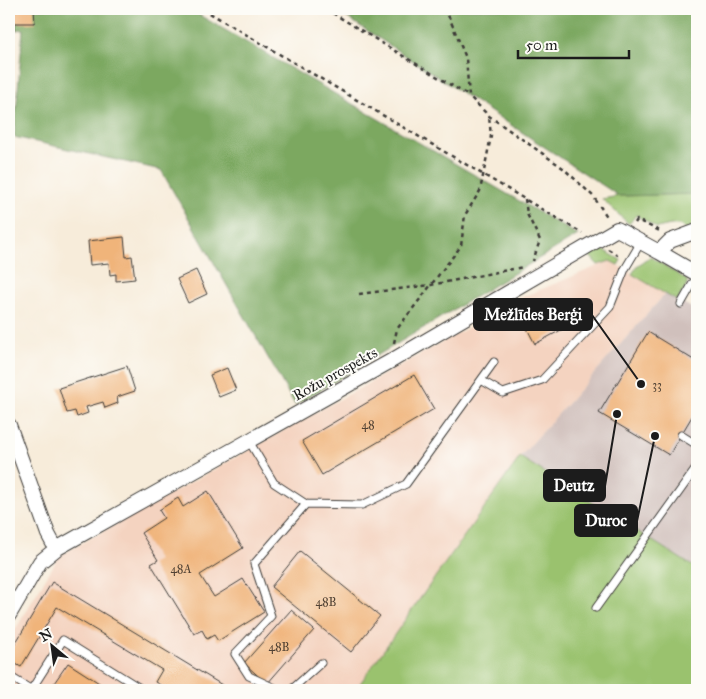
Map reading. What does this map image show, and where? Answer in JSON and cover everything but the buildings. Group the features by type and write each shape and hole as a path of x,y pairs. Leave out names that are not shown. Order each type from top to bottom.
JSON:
{"street":[{"path":"617,229 697,275"},
{"name":"Rožu prospekts","path":"9,615 40,562 56,549 391,361 617,229"},
{"path":"660,252 670,242 697,230"},
{"path":"9,425 48,534 56,549"}],"lane":[{"path":"482,380 503,393 542,380 610,307 625,269 642,242"},
{"path":"681,304 697,275"},
{"path":"249,441 274,483 306,504 362,505 406,484 494,362"},
{"path":"681,435 697,445"},
{"path":"596,608 697,467"},
{"path":"278,690 249,676 235,654 271,616 254,564 306,504"},
{"path":"9,676 31,690 63,640 144,690"},
{"path":"291,690 321,663"}],"path":[{"path":"203,9 587,236"},
{"path":"326,9 469,96 489,116 564,168 593,196 617,229"},
{"path":"442,9 449,17 466,58 469,96"},
{"path":"391,361 397,329 461,246 465,215 480,191 491,136 489,116"},
{"path":"359,294 431,285 532,265 540,240 527,214 524,199"},
{"path":"632,226 637,220 655,231 667,229"}],"shaded area":[{"path":"610,261 666,293 520,457 359,685 374,690 9,690 9,640 59,556 525,296"},
{"path":"666,293 697,311 697,569 520,457"}],"green space":[{"path":"9,9 189,9 578,235 295,405 161,170 14,137 23,29 9,31"},
{"path":"334,9 697,9 697,194 619,196"},
{"path":"697,194 697,222 687,230 676,225 657,228 636,215 629,224 602,199 619,196"},
{"path":"600,248 621,260 618,265 610,261 598,265 589,255"},
{"path":"651,257 687,280 687,285 677,301 632,274 638,265"},
{"path":"520,457 697,569 697,690 374,690 359,685"}],"place":[{"name":"Mežlīdes Berģi","path":"641,384"},
{"name":"Deutz","path":"617,414"},
{"name":"Duroc","path":"655,436"}]}
